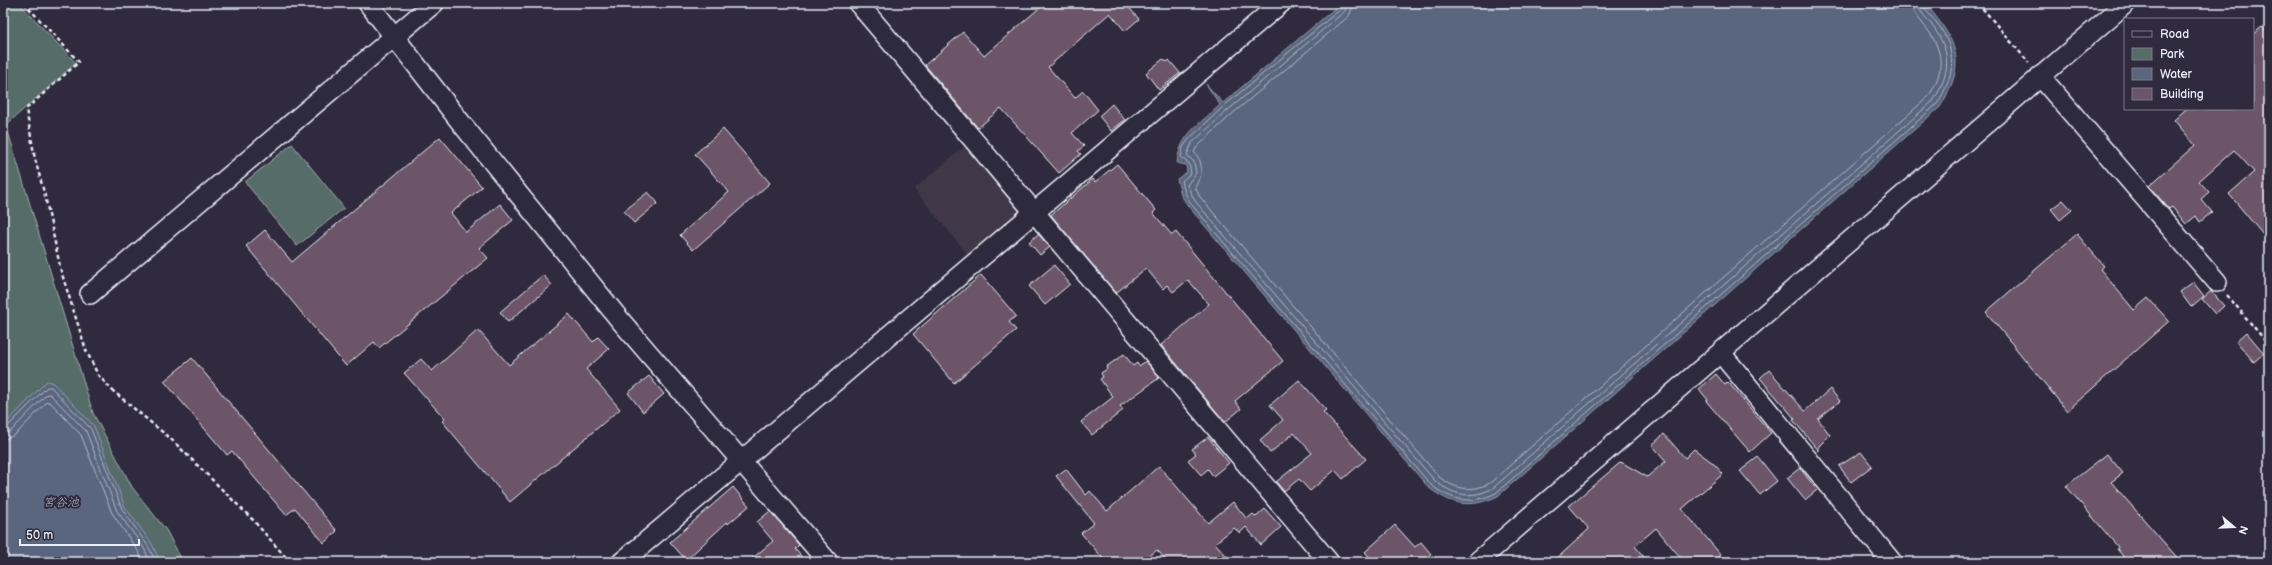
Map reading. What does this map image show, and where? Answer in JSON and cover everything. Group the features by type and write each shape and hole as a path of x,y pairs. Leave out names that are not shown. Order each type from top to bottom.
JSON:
{"street":[{"path":"368,3 462,124 615,314 828,562"},
{"path":"90,294 434,3"},
{"path":"858,3 1329,562"},
{"path":"622,562 1282,3"},
{"path":"1477,562 2126,3"},
{"path":"2040,76 2216,282"},
{"path":"1721,353 1892,562"}],"path":[{"path":"1978,3 2040,76"},
{"path":"2216,282 2269,344"}],"shaded area":[{"path":"970,142 1025,208 968,255 914,189"}],"green space":[{"path":"3,3 19,3 76,63 6,125 93,413 132,487 166,530 183,562 3,562"},
{"path":"292,144 344,208 297,246 245,182"}],"water":[{"path":"1341,3 1925,3 1945,29 1955,52 1956,64 1954,77 1949,91 1940,107 1498,496 1479,503 1470,504 1446,498 1429,488 1188,206 1181,195 1177,179 1187,172 1186,165 1177,163 1182,144 1192,130 1220,105 1206,84 1223,103"},
{"name":"宮谷池","path":"47,381 53,383 94,426 125,507 152,544 160,562 3,562 3,426"}],"building":[{"path":"1045,3 1125,3 1139,19 1125,31 1110,13 1048,67 1075,98 1083,91 1098,110 1072,133 1084,146 1078,151 1081,154 1059,173 1001,108 978,128 925,65 963,32 984,56"},
{"path":"2262,27 2269,36 2269,242 2229,194 2254,172 2234,150 2199,181 2209,192 2201,199 2212,212 2200,222 2196,216 2186,224 2172,207 2169,209 2149,186 2195,145 2174,120 2185,110 2254,110 2254,33"},
{"path":"1163,59 1167,62 1169,60 1180,73 1159,90 1146,73"},
{"path":"1112,104 1125,120 1111,131 1099,116"},
{"path":"723,129 770,183 693,250 680,235 729,192 695,154"},
{"path":"440,137 482,187 451,213 466,232 500,204 513,220 479,248 488,258 379,348 374,342 346,366 246,246 265,230 292,262"},
{"path":"1117,164 1156,210 1153,213 1172,235 1176,232 1283,361 1235,401 1241,409 1225,422 1161,345 1209,304 1188,280 1173,292 1167,285 1163,289 1146,268 1116,293 1051,215 1093,179 1095,182"},
{"path":"648,192 658,203 634,223 624,211"},
{"path":"2063,200 2072,210 2060,220 2051,209"},
{"path":"1038,234 1050,247 1040,255 1029,242"},
{"path":"2077,234 2104,266 2100,269 2134,310 2148,298 2169,321 2067,411 1986,312"},
{"path":"1054,265 1070,284 1045,305 1029,286"},
{"path":"543,275 552,285 508,322 500,312"},
{"path":"981,275 1016,316 1009,322 1016,330 954,383 913,334"},
{"path":"2193,282 2204,296 2191,307 2180,292"},
{"path":"2211,291 2224,306 2215,314 2202,299"},
{"path":"569,314 593,342 598,337 609,349 586,369 620,409 510,502 442,421 445,419 404,373 421,359 432,371 478,330 509,365"},
{"path":"2246,332 2264,353 2254,362 2236,341"},
{"path":"1124,354 1133,366 1137,363 1139,366 1146,361 1159,378 1120,406 1123,410 1092,435 1081,422 1113,397 1100,379 1103,377 1101,373 1107,369 1106,367"},
{"path":"192,358 337,531 324,543 295,508 286,515 232,451 227,455 164,381"},
{"path":"1769,370 1805,411 1830,389 1840,401 1818,419 1830,435 1819,446 1819,451 1793,420 1795,419 1760,378"},
{"path":"1716,374 1725,385 1728,382 1771,433 1750,452 1706,401 1708,400 1699,389"},
{"path":"649,376 664,394 643,412 628,393"},
{"path":"1299,380 1326,410 1323,412 1366,459 1343,479 1335,470 1310,491 1299,479 1284,491 1276,482 1312,453 1294,433 1270,453 1260,440 1283,420 1270,405"},
{"path":"1664,434 1685,458 1694,449 1713,463 1723,474 1682,509 1721,555 1714,562 1684,562 1656,528 1635,546 1648,562 1553,562 1589,529 1569,506 1621,462 1647,477 1666,461 1652,445"},
{"path":"1208,437 1229,463 1213,476 1208,469 1201,475 1188,460 1196,454 1192,449"},
{"path":"1861,452 1872,466 1851,482 1839,466"},
{"path":"2107,454 2123,473 2111,482 2181,562 2128,562 2117,549 2118,547 2066,486"},
{"path":"1758,457 1777,481 1760,495 1740,471"},
{"path":"1159,466 1208,523 1233,502 1247,519 1253,514 1256,517 1265,509 1281,527 1261,545 1246,527 1240,533 1234,528 1215,543 1232,562 1213,562 1207,555 1200,562 1168,562 1157,550 1142,562 1106,562 1081,533 1094,523 1056,476 1066,469 1086,495 1090,491 1107,511"},
{"path":"1800,468 1817,490 1805,500 1787,478"},
{"path":"733,487 749,506 728,524 727,522 686,560 670,542"},
{"path":"770,511 799,545 795,549 806,562 748,562 773,541 757,522"},
{"path":"1395,525 1415,547 1421,542 1431,554 1423,562 1374,562 1365,552"}]}
